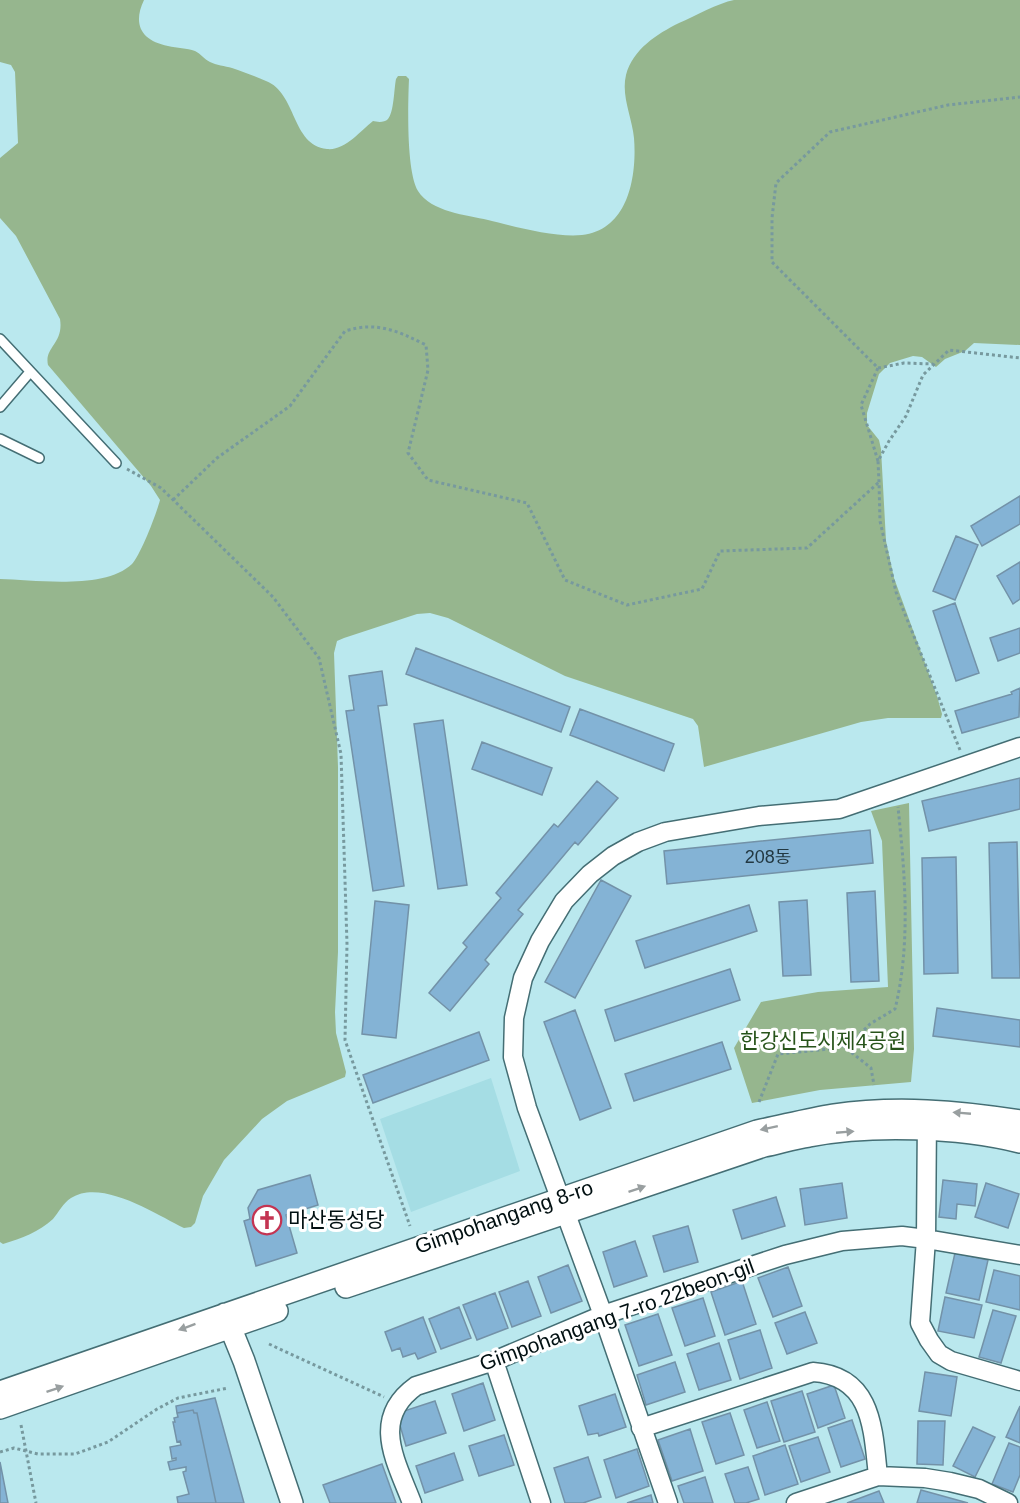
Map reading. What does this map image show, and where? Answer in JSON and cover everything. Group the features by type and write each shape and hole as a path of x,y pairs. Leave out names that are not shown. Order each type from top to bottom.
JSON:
{"street":[{"path":"668,1503 527,1108 513,1057 514,1018 523,978 540,940 564,901 590,874 613,856 639,842 666,832 759,816 839,809 1020,747"},
{"name":"Gimpohangang 8-ro","path":"0,1392 228,1320 563,1205 757,1131 833,1115 885,1110 964,1132 1020,1142"},
{"name":"Gimpohangang 8-ro","path":"927,1120 968,1113 1020,1121"},
{"path":"927,1120 926,1239 920,1323 939,1354 951,1361 1020,1381"},
{"name":"Gimpohangang 7-ro 22beon-gil","path":"398,1402 416,1386 494,1361 603,1316 785,1255 842,1242 902,1236 1020,1255"},
{"path":"228,1320 292,1503"},
{"name":"Gimpohangang 8-ro","path":"0,1408 228,1320"},
{"path":"494,1361 541,1503"},
{"path":"641,1428 813,1372 826,1373 857,1392 869,1411 879,1476"},
{"path":"398,1402 388,1430 391,1447 412,1503"},
{"path":"796,1503 879,1476 925,1478 950,1482 979,1490 1008,1503"}],"lane":[{"path":"0,339 116,463"},
{"path":"0,407 30,372"},
{"path":"0,439 39,458"}],"path":[{"path":"878,368 772,262 772,218 776,183 830,132 948,105 1020,97"},
{"path":"173,500 217,458 290,406 345,331 359,327 395,330 426,345 428,370 408,453 428,480 527,503 565,580 627,605 702,589 720,551 807,548 879,482"},
{"path":"878,461 906,416 923,375 949,350 1020,358"},
{"path":"878,368 904,363 933,364"},
{"path":"878,368 861,405 878,461 880,521 896,592 960,750"},
{"path":"116,463 161,488 273,597 319,658 341,754 347,944 345,1040 410,1226"},
{"path":"759,1102 778,1054 829,1049 852,1042 870,1024 895,1010 902,982 905,876 898,805"},
{"path":"842,1045 871,1068 874,1085"},
{"path":"268,1344 398,1402"},
{"path":"0,1452 14,1448 38,1454 75,1454 108,1442 157,1409 178,1398 228,1388"},
{"path":"21,1425 36,1503"}],"shaded area":[{"path":"491,1078 520,1171 411,1212 380,1119"}],"green space":[{"path":"0,0 144,0 139,24 146,36 159,44 195,51 210,62 232,68 276,87 284,96 300,129 307,138 315,145 327,149 346,144 373,121 383,122 388,119 393,106 396,79 398,76 406,76 409,79 411,168 418,191 424,198 440,208 460,214 535,231 560,235 582,235 598,231 610,223 620,212 627,198 635,153 625,91 626,75 634,57 640,50 654,37 671,27 734,0 1020,0 1020,345 974,343 965,351 945,359 936,367 922,357 913,356 890,363 879,374 867,413 867,425 879,440 881,449 886,541 894,578 937,696 941,718 888,718 861,722 704,767 698,726 693,719 565,676 448,618 430,613 417,614 337,641 334,653 338,767 338,952 335,1012 336,1033 346,1072 345,1077 287,1101 262,1119 224,1160 203,1196 195,1223 191,1227 184,1228 113,1195 98,1192 84,1193 68,1200 53,1219 42,1228 3,1244 0,1242 0,579 69,582 105,577 120,572 132,564 140,552 160,500 151,486 48,365 49,354 59,334 60,319 16,236 0,218 0,158 18,143 15,72 11,65 0,62"},
{"name":"한강신도시제4공원","path":"909,803 914,1049 911,1082 820,1090 752,1103 734,1048 761,1002 818,992 888,987 882,841 871,811"}],"building":[{"path":"1020,496 1020,524 982,546 971,526"},
{"path":"956,536 978,545 955,600 933,591"},
{"path":"1020,562 1020,599 1013,604 997,576"},
{"path":"955,603 979,673 956,681 933,611"},
{"path":"1020,628 1020,653 998,661 990,638"},
{"path":"416,648 570,707 561,732 406,674"},
{"path":"382,671 387,705 378,706 404,886 373,891 346,711 354,710 349,676"},
{"path":"1020,688 1019,717 962,733 955,711 1012,694 1011,692"},
{"path":"580,709 674,744 664,771 570,735"},
{"path":"443,720 467,885 438,889 414,724"},
{"path":"482,742 552,768 542,795 472,769"},
{"path":"1020,778 1020,809 929,831 922,801"},
{"path":"597,781 618,798 578,845 575,842 518,910 523,914 485,960 489,964 450,1011 429,993 467,947 463,943 501,898 496,893 554,824 558,827"},
{"path":"870,830 873,863 667,884 664,851"},
{"path":"1017,842 1020,978 992,978 989,843"},
{"path":"956,857 958,973 924,974 922,858"},
{"path":"601,880 631,896 575,998 545,982"},
{"path":"875,891 879,981 851,982 847,893"},
{"path":"807,900 811,975 783,976 779,902"},
{"path":"375,901 409,905 396,1038 362,1034"},
{"path":"749,905 757,931 645,968 636,941"},
{"path":"730,969 740,1000 615,1041 605,1010"},
{"path":"937,1008 1020,1020 1020,1047 933,1036"},
{"path":"575,1010 611,1108 580,1120 544,1022"},
{"path":"479,1032 489,1060 373,1103 363,1075"},
{"path":"722,1042 731,1069 634,1101 625,1074"},
{"name":"마산동성당","path":"310,1175 318,1205 286,1215 297,1253 256,1266 244,1221 250,1219 248,1208 258,1190"},
{"path":"943,1180 977,1184 975,1206 957,1204 956,1219 939,1217"},
{"path":"842,1183 847,1218 805,1225 800,1189"},
{"path":"986,1183 1019,1194 1008,1228 975,1217"},
{"path":"776,1197 785,1226 742,1239 733,1210"},
{"path":"688,1226 698,1262 664,1272 653,1236"},
{"path":"635,1241 647,1276 614,1287 603,1252"},
{"path":"955,1253 988,1260 979,1300 946,1293"},
{"path":"568,1265 582,1301 551,1313 538,1277"},
{"path":"788,1267 802,1306 773,1317 758,1278"},
{"path":"994,1270 1020,1276 1020,1310 986,1302"},
{"path":"528,1281 541,1316 512,1327 499,1292"},
{"path":"742,1281 756,1324 725,1335 711,1292"},
{"path":"495,1293 508,1328 477,1340 463,1305"},
{"path":"945,1297 982,1305 974,1338 938,1331"},
{"path":"703,1298 715,1336 685,1346 672,1308"},
{"path":"459,1307 471,1338 441,1349 429,1319"},
{"path":"993,1310 1016,1316 1001,1363 979,1357"},
{"path":"805,1312 817,1343 787,1354 775,1323"},
{"path":"658,1314 672,1355 639,1366 625,1325"},
{"path":"423,1317 436,1352 418,1359 415,1353 403,1357 400,1348 392,1351 385,1332"},
{"path":"760,1330 772,1368 740,1379 728,1340"},
{"path":"719,1343 731,1380 699,1390 687,1354"},
{"path":"675,1362 685,1392 646,1405 637,1375"},
{"path":"925,1372 957,1377 951,1416 919,1411"},
{"path":"483,1383 495,1420 464,1431 452,1394"},
{"path":"834,1385 845,1418 818,1428 807,1394"},
{"path":"802,1391 815,1432 784,1442 771,1401"},
{"path":"615,1394 626,1427 599,1436 598,1433 588,1435 579,1406"},
{"path":"215,1398 244,1503 216,1503 197,1413 193,1410 177,1413 176,1406"},
{"path":"435,1401 446,1433 406,1446 399,1422 404,1411"},
{"path":"767,1402 780,1441 757,1448 744,1410"},
{"path":"1020,1406 1020,1443 1006,1437"},
{"path":"193,1410 197,1413 216,1503 178,1503 177,1497 189,1494 183,1472 186,1471 186,1467 170,1470 168,1462 176,1460 176,1458 172,1459 170,1447 181,1445 180,1441 177,1442 173,1422 175,1422 174,1418 178,1417 177,1413"},
{"path":"730,1413 744,1455 716,1464 702,1422"},
{"path":"852,1420 865,1459 841,1467 828,1428"},
{"path":"918,1421 945,1421 943,1465 917,1464"},
{"path":"973,1427 995,1437 975,1477 953,1466"},
{"path":"690,1429 703,1471 672,1481 658,1440"},
{"path":"504,1435 514,1465 479,1476 469,1446"},
{"path":"818,1437 830,1472 801,1482 789,1446"},
{"path":"1009,1443 1020,1447 1020,1475 1013,1492 992,1484"},
{"path":"785,1445 798,1484 765,1495 753,1456"},
{"path":"637,1449 649,1486 616,1498 604,1460"},
{"path":"454,1453 463,1480 425,1493 416,1466"},
{"path":"588,1457 601,1497 583,1503 565,1503 554,1468"},
{"path":"0,1462 8,1503 0,1503"},
{"path":"382,1464 396,1503 330,1503 323,1485"},
{"path":"748,1467 759,1499 746,1503 735,1503 725,1474"},
{"path":"705,1477 713,1503 684,1503 678,1486"},
{"path":"921,1490 968,1503 917,1503"},
{"path":"879,1491 884,1503 847,1503"},
{"path":"651,1495 653,1503 627,1503"}],"place":[{"name":"마산동성당","path":"267,1220"}]}
